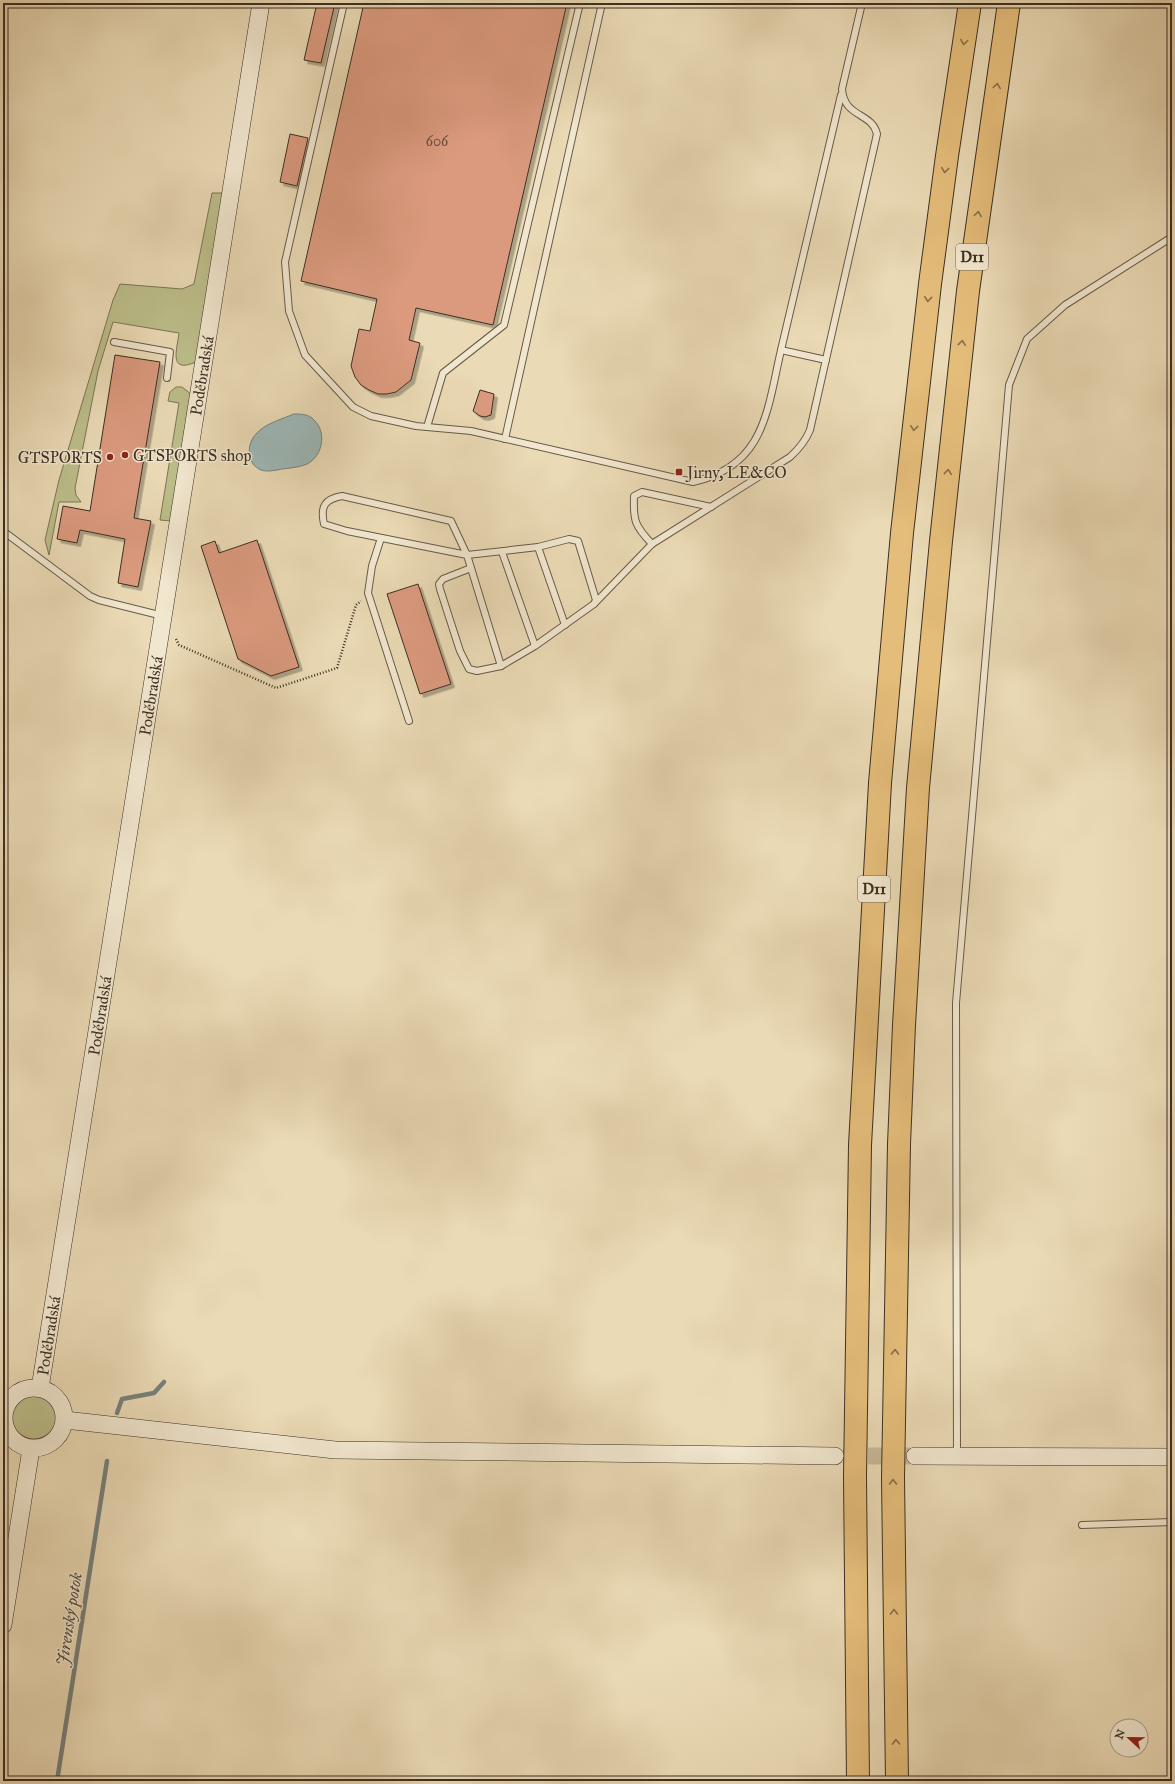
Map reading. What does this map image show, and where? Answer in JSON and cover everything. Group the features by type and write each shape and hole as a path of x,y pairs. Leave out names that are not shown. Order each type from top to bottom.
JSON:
{"highway":[{"name":"D11","path":"858,1781 855,1477 860,1152 880,791 902,533 930,284 948,148 970,3"},
{"name":"D11","path":"897,1781 893,1478 900,1136 904,1025 912,883 918,788 953,424 968,291 1009,3"}],"main road":[{"name":"Poděbradská","path":"40,1388 261,3"},
{"name":"Poděbradská","path":"32,1449 23,1447 6,1438 4,1411 8,1402 14,1395 22,1390 40,1388 52,1394 61,1404 65,1420"},
{"path":"3,1625 32,1449 44,1448 54,1442 62,1432 65,1420 335,1450 835,1456"},
{"path":"915,1456 1172,1457"}],"lane":[{"path":"344,3 285,262 289,311 305,355 353,406 371,416 427,427 471,431 693,482 710,478 742,459 755,441 764,422 862,3"},
{"path":"427,427 443,373 504,325 580,3"},
{"path":"505,439 602,3"},
{"path":"470,568 443,579 439,584 460,651 469,669 477,671 501,666 535,646 594,604 652,544 790,457 801,447 810,430 877,134 873,124 846,106 843,99 842,90"},
{"path":"958,1456 956,1003 1009,385 1026,339 1065,305 1172,237"},
{"path":"114,342 170,352 167,378"},
{"path":"782,350 826,360"},
{"path":"652,544 639,530 633,514 634,496 642,492 711,507"},
{"path":"501,666 467,555 452,521 342,496 330,498 324,505 322,516 324,524 382,538 467,555 538,548 570,538 578,541 596,600 594,604"},
{"path":"3,531 90,596 99,600 164,617"},
{"path":"382,538 372,566 368,593 409,721"},
{"path":"538,548 565,625"},
{"path":"502,552 535,646"},
{"path":"1082,1525 1172,1522"}],"path":[{"path":"164,617 179,645 276,688 337,668 356,605 368,593"}],"green space":[{"path":"212,193 223,193 196,362 187,365 181,365 178,363 176,353 179,333 113,322 98,371 75,488 76,495 81,502 59,502 49,555 45,540 59,480 113,300 120,284 182,289 194,284"},
{"path":"176,387 182,387 191,394 171,521 160,520 179,403 168,401 170,392"},
{"path":"30,1395 38,1395 50,1401 56,1413 56,1421 50,1433 38,1439 30,1439 18,1433 12,1421 12,1413 18,1401"}],"water":[{"path":"294,414 307,415 318,425 322,437 320,450 317,455 307,464 300,466 270,471 263,471 259,469 252,462 249,452 253,438 259,430 264,427"}],"building":[{"path":"317,3 335,3 321,63 304,60"},
{"path":"364,3 567,3 493,325 416,308 409,340 420,343 411,380 396,392 387,394 378,394 361,385 355,377 351,366 359,329 370,331 377,299 301,281"},
{"path":"290,134 308,138 297,186 280,182"},
{"path":"115,355 160,362 134,518 151,521 138,587 118,583 125,539 80,530 77,543 57,539 63,506 90,511"},
{"path":"480,390 494,394 491,415 485,417 480,416 473,411"},
{"path":"257,540 299,667 271,676 238,659 201,546 215,541 219,553"},
{"path":"418,584 451,684 420,694 387,594"}],"waterway":[{"name":"Jirenský potok","path":"117,1413 122,1399 154,1393 164,1382"},
{"name":"Jirenský potok","path":"57,1781 107,1461"}],"tunnel":[{"path":"843,1456 915,1456"}],"place":[{"name":"GTSPORTS shop","path":"125,455"},
{"name":"GTSPORTS","path":"110,457"},
{"name":"Jirny, LE&CO","path":"679,472"}]}
